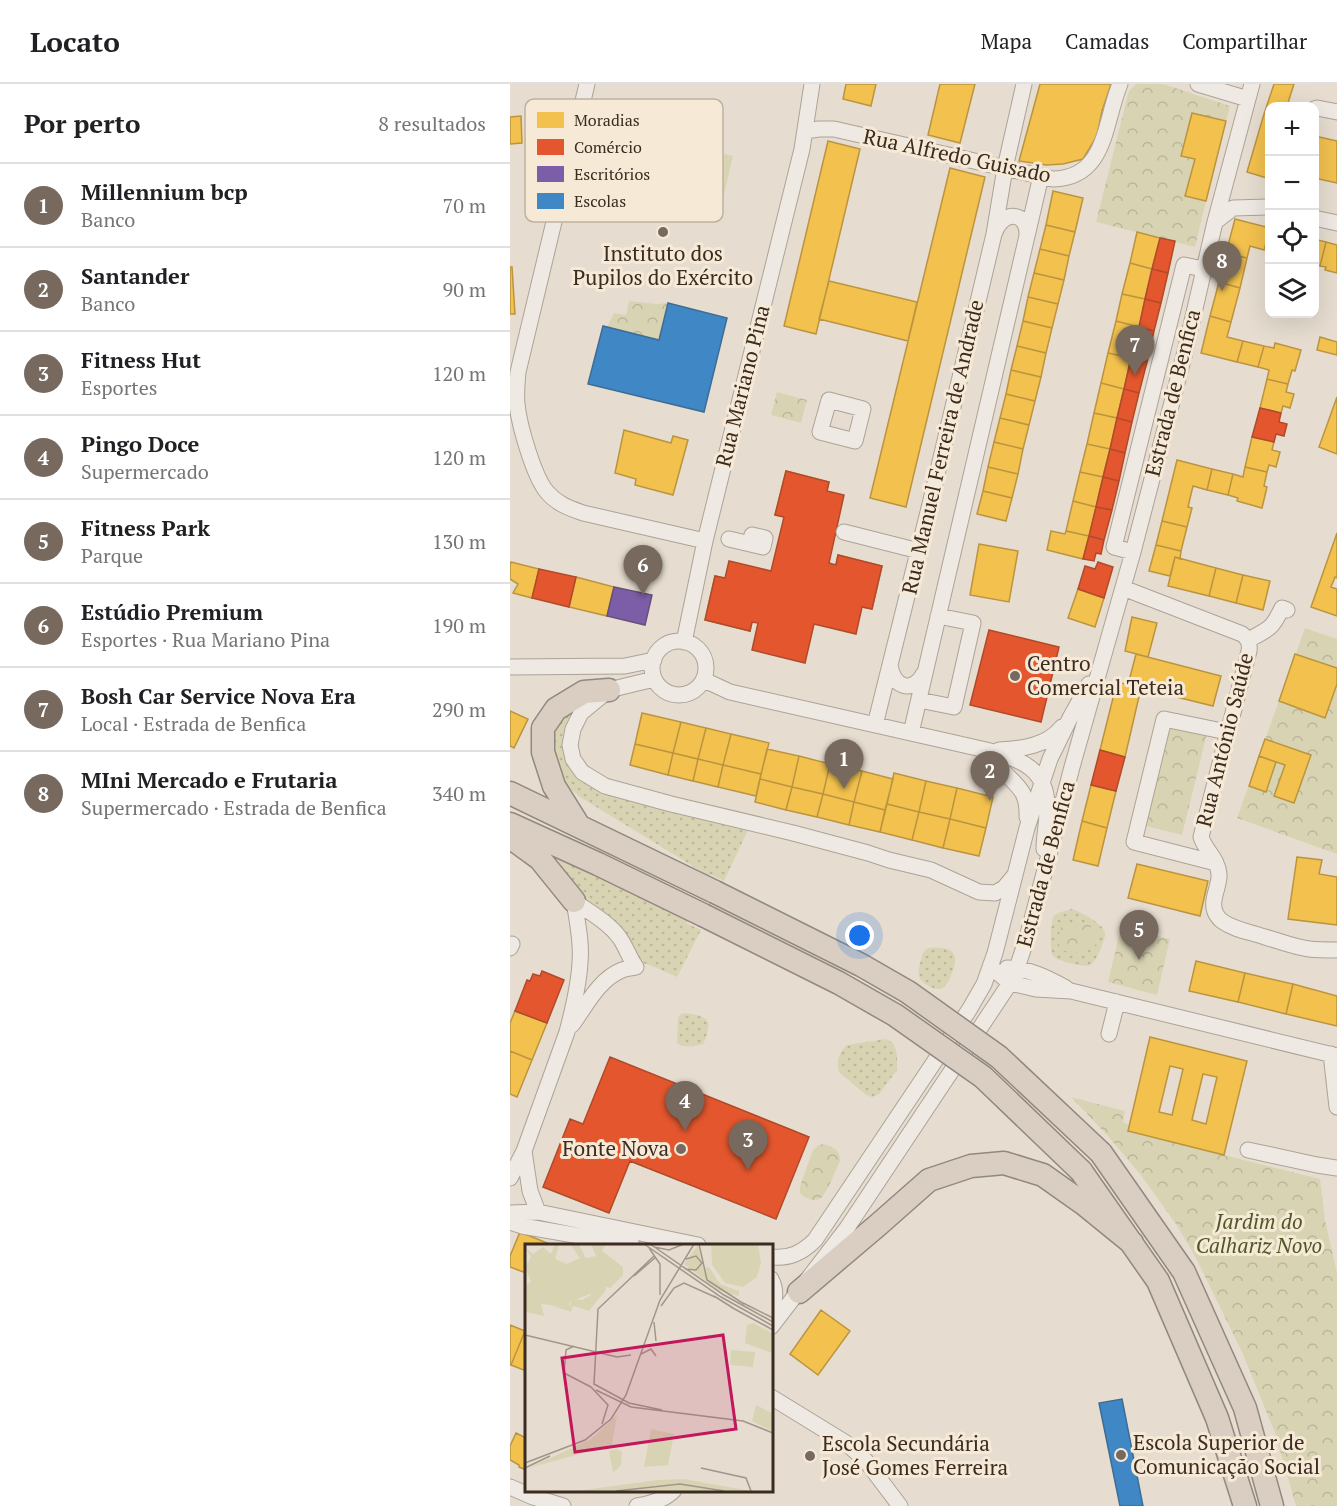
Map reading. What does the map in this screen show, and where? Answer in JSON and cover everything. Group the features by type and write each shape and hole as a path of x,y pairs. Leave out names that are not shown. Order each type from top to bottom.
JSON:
{"highway":[{"path":"579,826 554,786 543,752 543,728 556,709 584,692 609,690"},
{"path":"510,786 537,807"},
{"path":"510,793 861,965 908,992 999,1057 1101,1153 1184,1272 1245,1408 1272,1506"},
{"path":"510,824 598,864 839,983 895,1015 983,1077 1081,1171 1158,1281 1217,1418 1245,1506"},
{"path":"510,837 540,859 574,901"},
{"path":"799,1292 928,1180 971,1166 1004,1163 1042,1175 1084,1204 1132,1243"}],"street":[{"path":"583,99 587,84"},
{"name":"Rua Mariano Pina","path":"684,642 705,541 797,171 813,84"},
{"name":"Rua Manuel Ferreira de Andrade","path":"875,725 994,234 1005,168 1024,84"},
{"name":"Rua Alfredo Guisado","path":"805,132 834,129 1053,179 1065,179 1083,170 1095,158 1120,84"},
{"path":"1198,84 1250,91"},
{"name":"Estrada de Benfica","path":"772,1326 847,1228 986,1020 1017,968 1133,552 1250,91"},
{"path":"1319,108 1337,112"},
{"name":"Rua Manuel Ferreira de Andrade","path":"911,733 1041,176"},
{"path":"1223,192 1265,205"},
{"path":"1215,222 1233,208 1265,207"},
{"path":"994,234 1002,219 1015,217 1026,225 1026,242"},
{"path":"1319,219 1337,223"},
{"path":"554,222 518,372 517,405 520,422 541,484 558,502 583,513 705,541"},
{"path":"1133,552 1114,547 1173,308 1184,265 1203,269"},
{"path":"844,532 919,550"},
{"path":"729,539 750,544"},
{"name":"Rua António Saúde","path":"1123,588 1242,634 1250,646 1201,837 1216,863 1219,875 1214,909 1221,921 1232,927 1290,944 1337,950"},
{"path":"1248,640 1274,624 1282,608 1287,610"},
{"path":"919,700 954,707 973,623 938,616"},
{"path":"684,642 695,647 703,656 706,668 704,680 696,690 685,695 673,695 662,689 654,679 652,670 654,660 665,645 684,642"},
{"path":"510,667 625,666 654,660"},
{"path":"890,666 894,680 906,686 916,684 924,673"},
{"name":"Estrada de Benfica","path":"772,1257 785,1258 797,1254 815,1240 969,1010 984,984 995,953 1041,782 1070,718 1100,666"},
{"path":"654,679 609,690 580,713 573,729 570,745 573,759 582,772 605,786 931,870 979,892 995,893 1004,888 1016,872"},
{"path":"704,680 730,692 986,750 1012,757 1026,764 1036,774 1045,792 1047,811 1044,839 1045,867"},
{"path":"986,750 1035,745 1059,731 1070,718"},
{"path":"1216,863 1134,842 1164,719 1227,732"},
{"path":"986,750 1022,791 1027,801 1027,828"},
{"path":"567,1032 596,990 610,976 636,966 613,930 574,901"},
{"path":"510,1178 524,1151 567,1032 577,989 580,961 579,931 574,901"},
{"path":"991,967 1017,968 1040,974 1071,991"},
{"path":"991,967 1010,983 1036,989 1071,991 1334,1055 1337,1107"},
{"path":"1109,1034 1117,1002"},
{"path":"1248,1150 1337,1168"},
{"path":"524,1151 530,1191 538,1212"},
{"path":"510,1213 538,1212 693,1244"},
{"path":"510,1222 626,1244"},
{"path":"669,1244 682,1242"},
{"path":"772,1282 776,1294 772,1309"},
{"path":"772,1398 846,1443 866,1461 900,1506"},
{"path":"510,1487 563,1506"},
{"path":"637,1506 659,1499 673,1491"}],"green space":[{"path":"1136,84 1163,84 1230,106 1226,121 1192,113 1181,155 1195,159 1185,196 1206,201 1195,247 1096,222 1129,91"},
{"path":"723,154 733,156 723,199"},
{"path":"629,301 668,303 659,340 607,327 614,313 626,315"},
{"path":"777,392 807,400 801,423 771,415"},
{"path":"1305,628 1337,639 1337,854 1237,818"},
{"path":"574,710 566,726 564,740 574,770 748,830 724,881 710,874 709,876 580,797 560,780 551,755 553,732 568,711"},
{"path":"1170,726 1207,734 1182,835 1146,826"},
{"path":"558,858 687,920 686,923 701,930 677,977 642,963 576,891 554,859"},
{"path":"1071,909 1090,918 1105,932 1094,962 1087,966 1056,959 1052,954 1051,937 1054,916"},
{"path":"1090,919 1094,921 1090,929 1097,932 1099,937 1094,947 1080,952 1061,950 1059,936 1063,925 1065,923 1083,927"},
{"path":"1121,927 1170,939 1157,995 1108,982"},
{"path":"928,948 948,949 954,955 952,973 947,984 941,989 935,989 923,983 919,977 922,956"},
{"path":"685,1013 705,1018 707,1021 708,1029 703,1044 686,1046 677,1043 678,1018"},
{"path":"886,1039 895,1048 897,1070 879,1094 872,1097 866,1095 840,1073 839,1058 847,1045"},
{"name":"Jardim do Calhariz Novo","path":"1071,1097 1125,1111 1123,1122 1129,1125 1128,1131 1320,1179 1325,1220 1337,1273 1337,1506 1296,1506 1275,1433 1242,1352 1195,1256 1176,1224 1140,1174"},
{"path":"823,1144 835,1149 840,1161 822,1197 811,1200 800,1193 800,1186 813,1150"}],"building: Moradias":[{"path":"846,84 876,84 871,106 843,99"},
{"path":"940,84 975,84 960,143 928,135"},
{"path":"1040,84 1111,84 1097,136 1083,159 1046,165 1019,161"},
{"path":"1274,84 1294,84 1288,102 1268,102"},
{"path":"1192,113 1226,121 1206,201 1185,196 1195,159 1181,156"},
{"path":"1264,114 1265,177 1247,172"},
{"path":"521,116 522,143 510,144 510,117"},
{"path":"1319,137 1337,141 1337,183 1319,179"},
{"path":"828,141 860,149 816,334 784,326"},
{"path":"950,168 985,177 906,507 870,498"},
{"path":"1053,191 1083,198 1075,232 1046,225"},
{"path":"1235,219 1265,227 1264,250 1250,246 1247,258 1226,253"},
{"path":"1046,225 1075,232 1069,256 1040,249"},
{"path":"1137,232 1160,238 1152,269 1130,263"},
{"path":"1319,240 1326,242 1319,266"},
{"path":"1326,242 1337,245 1337,273 1320,266"},
{"path":"1040,249 1069,256 1064,280 1034,273"},
{"path":"1226,253 1247,258 1240,288 1219,282"},
{"path":"1130,263 1152,269 1145,299 1122,294"},
{"path":"510,267 512,267 515,314 510,314"},
{"path":"1034,273 1064,280 1058,304 1028,297"},
{"path":"829,281 917,302 908,341 819,319"},
{"path":"1219,282 1240,288 1231,322 1210,316"},
{"path":"1122,294 1145,299 1139,327 1116,321"},
{"path":"1028,297 1058,304 1052,328 1023,321"},
{"path":"1210,316 1231,322 1227,337 1243,341 1237,362 1201,353"},
{"path":"1023,321 1052,328 1046,353 1017,346"},
{"path":"1116,321 1139,327 1131,358 1108,353"},
{"path":"1320,337 1337,342 1337,355 1317,350"},
{"path":"1243,341 1264,346 1258,367 1237,362"},
{"path":"1275,343 1301,350 1295,371 1292,370 1288,384 1267,379 1269,370 1258,367 1264,346 1274,348"},
{"path":"1017,346 1046,353 1041,377 1011,370"},
{"path":"1108,353 1131,358 1124,389 1101,383"},
{"path":"1011,370 1041,377 1035,401 1006,394"},
{"path":"1267,379 1288,384 1286,392 1294,394 1290,408 1283,406 1281,413 1260,408"},
{"path":"1101,383 1124,389 1117,418 1094,413"},
{"path":"1006,394 1035,401 1029,425 1000,418"},
{"path":"1337,397 1337,454 1319,447"},
{"path":"1094,413 1117,418 1110,449 1087,444"},
{"path":"1000,418 1029,425 1023,449 994,442"},
{"path":"624,430 671,443 673,436 688,440 673,495 635,485 636,479 615,473"},
{"path":"1252,437 1274,442 1272,450 1280,452 1276,467 1269,465 1267,472 1245,467"},
{"path":"994,442 1023,449 1018,474 988,467"},
{"path":"1087,444 1110,449 1103,477 1080,472"},
{"path":"1177,460 1212,469 1207,490 1193,486 1188,507 1192,508 1187,527 1162,521"},
{"path":"988,467 1018,474 1012,498 983,491"},
{"path":"1245,467 1267,472 1264,486 1267,487 1262,508 1237,501 1238,498 1228,495 1233,474 1243,477"},
{"path":"1212,469 1233,474 1228,495 1207,490"},
{"path":"786,471 829,482 819,525 775,515"},
{"path":"1080,472 1103,477 1096,507 1073,501"},
{"path":"983,491 1012,498 1006,521 977,514"},
{"path":"1073,501 1096,507 1089,536 1066,531"},
{"path":"1162,521 1187,527 1181,551 1156,545"},
{"path":"1051,531 1065,534 1066,531 1089,536 1083,559 1047,550"},
{"path":"1337,533 1337,578 1335,577 1331,587 1337,589 1337,616 1311,607"},
{"path":"979,544 1018,551 1009,602 970,595"},
{"path":"1156,545 1181,551 1180,559 1175,557 1170,576 1149,571"},
{"path":"838,555 882,566 872,609 828,599"},
{"path":"1175,557 1216,568 1209,596 1168,586"},
{"path":"511,562 539,569 532,598 513,593 518,584 510,579"},
{"path":"1216,568 1243,575 1236,603 1209,596"},
{"path":"1243,575 1270,581 1263,610 1236,603"},
{"path":"715,576 760,587 750,631 705,620"},
{"path":"576,577 614,587 607,616 569,607"},
{"path":"1078,589 1104,598 1095,627 1068,618"},
{"path":"1132,617 1157,623 1148,657 1125,651"},
{"path":"1136,654 1221,676 1213,706 1128,685"},
{"path":"1295,654 1337,668 1337,684 1325,718 1279,701"},
{"path":"1117,682 1141,688 1125,757 1100,750"},
{"path":"510,711 528,719 514,748 510,746"},
{"path":"642,713 681,722 673,753 635,744"},
{"path":"681,722 706,728 698,759 673,753"},
{"path":"706,728 731,734 723,765 698,759"},
{"path":"731,734 769,743 761,774 723,765"},
{"path":"1265,739 1311,755 1294,803 1274,796 1285,765 1259,756"},
{"path":"635,744 673,753 668,775 630,765"},
{"path":"767,749 799,756 792,787 760,779"},
{"path":"673,753 698,759 693,781 668,775"},
{"path":"799,756 830,764 823,794 792,787"},
{"path":"1259,756 1276,762 1266,792 1249,786"},
{"path":"698,759 723,765 718,787 693,781"},
{"path":"830,764 862,771 854,802 823,794"},
{"path":"723,765 761,774 756,796 718,787"},
{"path":"862,771 893,779 885,810 854,802"},
{"path":"894,773 926,781 919,812 887,804"},
{"path":"760,779 792,787 786,810 755,802"},
{"path":"926,781 957,788 950,819 919,812"},
{"path":"1091,785 1116,791 1107,828 1082,821"},
{"path":"792,787 823,794 817,817 786,810"},
{"path":"957,788 993,797 986,828 950,819"},
{"path":"823,794 854,802 849,825 817,817"},
{"path":"854,802 885,810 880,832 849,825"},
{"path":"887,804 919,812 912,840 880,832"},
{"path":"919,812 950,819 943,848 912,840"},
{"path":"950,819 986,828 979,856 943,848"},
{"path":"1082,821 1107,828 1098,866 1073,860"},
{"path":"1297,857 1322,860 1319,874 1337,877 1337,925 1288,919"},
{"path":"1137,864 1208,881 1200,916 1128,898"},
{"path":"1196,961 1245,973 1238,1002 1189,991"},
{"path":"1245,973 1293,984 1286,1014 1238,1002"},
{"path":"1293,984 1337,996 1337,1026 1286,1014"},
{"path":"515,1011 547,1023 532,1060 510,1051 510,1023"},
{"path":"1150,1037 1247,1061 1224,1155 1128,1131","holes":["1170,1066 1183,1069 1172,1115 1159,1112","1203,1074 1217,1077 1206,1124 1192,1120"]},
{"path":"510,1051 532,1060 517,1097 510,1094"},
{"path":"607,1103 675,1130 658,1172 591,1145"},
{"path":"728,1105 796,1132 780,1174 712,1147"},
{"path":"520,1232 550,1244 525,1244 525,1273 510,1267 510,1256"},
{"path":"821,1310 850,1331 818,1375 790,1354"},
{"path":"510,1325 525,1331 511,1365 510,1365"},
{"path":"525,1331 525,1371 511,1365"},
{"path":"516,1433 525,1438 525,1470 510,1460 510,1446"}],"building: Comércio":[{"path":"1160,238 1175,241 1168,273 1152,269"},
{"path":"1152,269 1168,273 1161,303 1145,299"},
{"path":"1145,299 1161,303 1154,331 1139,327"},
{"path":"1139,327 1154,331 1147,362 1131,358"},
{"path":"1131,358 1147,362 1139,393 1124,389"},
{"path":"1124,389 1139,393 1132,422 1117,418"},
{"path":"1260,408 1281,413 1279,422 1287,424 1284,436 1276,434 1274,442 1252,437"},
{"path":"1117,418 1132,422 1125,453 1110,449"},
{"path":"1110,449 1125,453 1119,481 1103,477"},
{"path":"786,471 829,482 827,491 844,495 829,563 836,565 838,555 882,566 872,609 862,607 856,634 814,624 805,663 752,650 758,623 752,622 750,631 705,620 715,576 725,578 729,561 771,571 784,517 775,515"},
{"path":"1103,477 1119,481 1112,510 1096,507"},
{"path":"1096,507 1112,510 1104,540 1089,536"},
{"path":"1089,536 1104,540 1101,554 1096,553 1094,561 1083,559"},
{"path":"1098,562 1113,567 1104,598 1078,589 1085,566 1095,569"},
{"path":"539,569 576,577 569,607 532,598"},
{"name":"Centro Comercial Teteia","path":"989,630 1059,647 1041,722 970,705"},
{"path":"1100,750 1125,757 1116,791 1091,785"},
{"path":"542,971 564,980 547,1023 515,1011 527,980 530,981 533,974 540,976"},
{"name":"Fonte Nova","path":"610,1057 809,1137 776,1219 630,1161 609,1213 543,1187 570,1119 583,1124"}],"building: Escritórios":[{"path":"614,587 652,595 645,625 607,616"}],"building: Escolas":[{"path":"668,303 727,318 704,412 588,384 603,326 659,340"},
{"name":"Escola Superior de Comunicação Social","path":"1122,1399 1143,1506 1120,1506 1099,1403"}],"place":[{"name":"Instituto dos Pupilos do Exército","path":"663,232"},
{"name":"MIni Mercado e Frutaria","path":"1222,291"},
{"name":"Bosh Car Service Nova Era","path":"1135,375"},
{"name":"Estúdio Premium","path":"643,595"},
{"name":"Centro Comercial Teteia","path":"1015,676"},
{"name":"Millennium bcp","path":"844,789"},
{"name":"Santander","path":"990,801"},
{"name":"Fitness Park","path":"1139,960"},
{"name":"Pingo Doce","path":"685,1131"},
{"name":"Fonte Nova","path":"681,1149"},
{"name":"Fitness Hut","path":"748,1170"},
{"name":"Escola Superior de Comunicação Social","path":"1121,1455"},
{"name":"Escola Secundária José Gomes Ferreira","path":"810,1456"}]}
